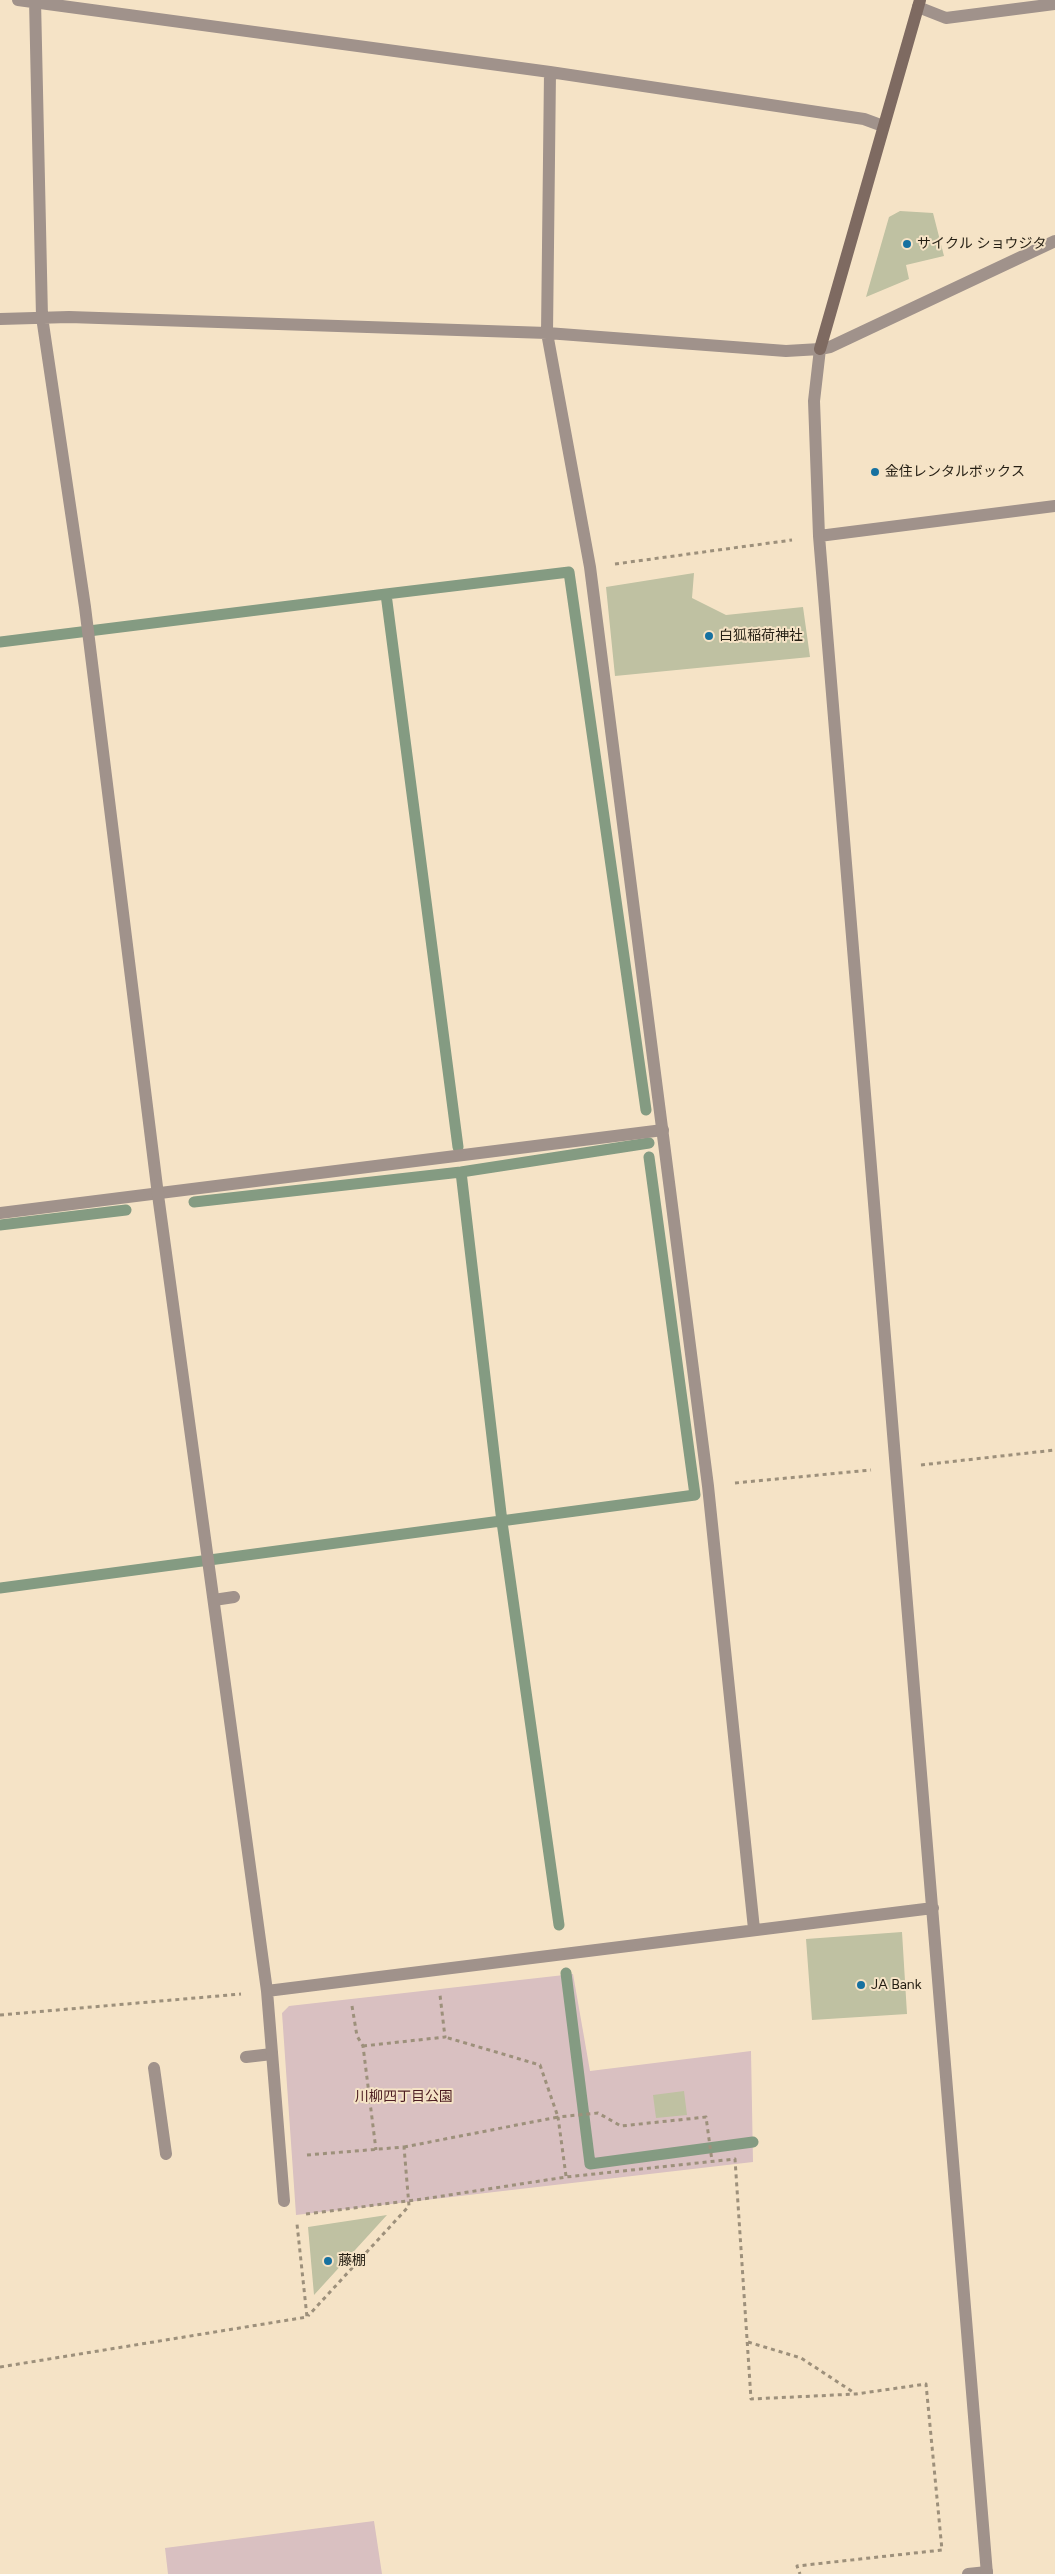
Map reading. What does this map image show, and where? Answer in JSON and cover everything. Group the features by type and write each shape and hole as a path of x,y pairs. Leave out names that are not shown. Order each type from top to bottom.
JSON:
{"street":[{"path":"18,0 550,72 864,119 884,126"},
{"path":"35,1 42,317 85,607 158,1195 267,1992 284,2202"},
{"path":"968,2574 987,2573 819,536 814,401 820,349 919,4 946,18 1055,4"},
{"path":"550,72 547,333 590,567 708,1486 754,1929"},
{"path":"0,319 42,317 547,333 786,351 820,349 830,347 1055,241"},
{"path":"819,536 1055,506"},
{"path":"0,1213 158,1195 663,1130"},
{"path":"214,1600 234,1598"},
{"path":"267,1992 754,1929 933,1908"},
{"path":"246,2057 272,2054"},
{"path":"154,2068 166,2154"}],"path":[{"path":"590,567 819,536"},
{"path":"708,1486 1055,1450"},
{"path":"437,1969 445,2037"},
{"path":"349,1981 357,2036 363,2046 376,2150"},
{"path":"0,2015 267,1992"},
{"path":"363,2046 445,2037 540,2064 558,2117 566,2177"},
{"path":"281,2157 404,2147 558,2117 598,2113 621,2126 706,2117 712,2161"},
{"path":"0,2367 307,2317 410,2206 404,2147"},
{"path":"307,2317 296,2215 409,2201 566,2177 736,2159 751,2399 856,2394 926,2384 942,2550 797,2566 800,2574"},
{"path":"748,2342 802,2358 856,2394"}],"green space":[{"name":"川柳四丁目公園","path":"573,1974 590,2071 751,2051 753,2162 296,2215 282,2013 289,2006"},
{"path":"374,2521 382,2574 168,2574 165,2548"}],"building":[{"path":"900,211 933,213 944,256 906,265 909,279 866,297 889,217"},
{"name":"白狐稲荷神社","path":"694,573 692,598 726,615 803,607 810,657 615,676 606,587"},
{"path":"902,1932 907,2014 812,2020 806,1939"},
{"path":"684,2091 687,2115 656,2118 653,2095"},
{"name":"藤棚","path":"387,2215 314,2295 308,2227"}],"waterway":[{"path":"386,594 569,572 646,1110"},
{"path":"0,642 386,594 458,1147"},
{"path":"194,1202 461,1172 649,1143"},
{"path":"0,1588 695,1495 649,1157"},
{"path":"461,1172 502,1522 559,1925"},
{"path":"0,1225 126,1210"},
{"path":"566,1973 590,2164 753,2142"}],"place":[{"name":"サイクル ショウジタ","path":"907,244"},
{"name":"金住レンタルボックス","path":"875,472"},
{"name":"白狐稲荷神社","path":"709,636"},
{"name":"JA Bank","path":"861,1985"},
{"name":"藤棚","path":"328,2261"}]}
